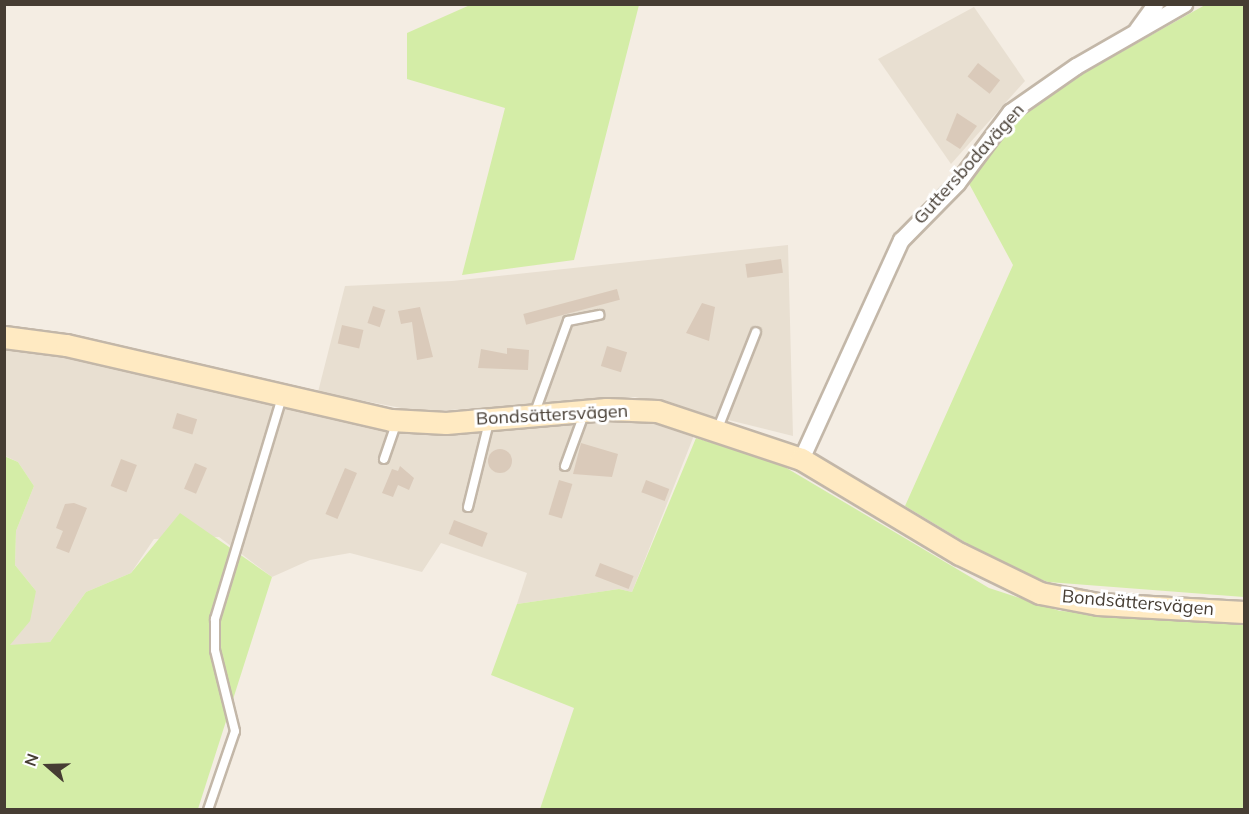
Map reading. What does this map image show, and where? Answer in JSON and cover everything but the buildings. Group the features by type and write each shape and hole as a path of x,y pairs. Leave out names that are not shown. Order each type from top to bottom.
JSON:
{"street":[{"path":"1133,34 1155,4"},
{"name":"Guttersbodavägen","path":"801,459 901,240 957,183 1010,112 1184,4"},
{"name":"Bondsättersvägen","path":"4,337 66,345 282,397 398,421 585,410 657,411 801,459 960,554 1040,592 1066,601 1245,612"}],"lane":[{"path":"535,414 568,321 599,315"},
{"path":"717,430 756,332"},
{"path":"208,810 235,731 215,650 215,619 282,397"},
{"path":"565,466 585,410"},
{"path":"468,507 484,456 488,417"},
{"path":"384,459 398,421"}],"shaded area":[{"path":"974,7 1025,81 951,164 878,59"},
{"path":"788,245 793,436 635,397 422,412 318,392 345,286 452,281"},
{"path":"6,343 345,420 378,425 631,415 694,431 632,592 619,589 517,604 527,573 441,543 422,572 350,553 310,560 272,577 219,537 154,539 131,573 86,592 50,642 9,646 36,591 15,565 16,531 34,486 18,462 5,456"}],"green space":[{"path":"470,5 639,5 574,260 462,275 505,108 407,79 407,33"},
{"path":"1205,5 1244,5 1244,597 1048,582 1003,565 905,506 1013,265 966,178 1039,98"},
{"path":"696,438 778,463 989,588 1060,611 1244,620 1244,809 540,809 574,708 491,675 517,604 619,589 632,592"},
{"path":"4,456 18,462 34,486 16,531 15,565 36,591 30,621 10,645 50,642 86,592 131,573 180,513 272,577 198,809 5,809"}]}
